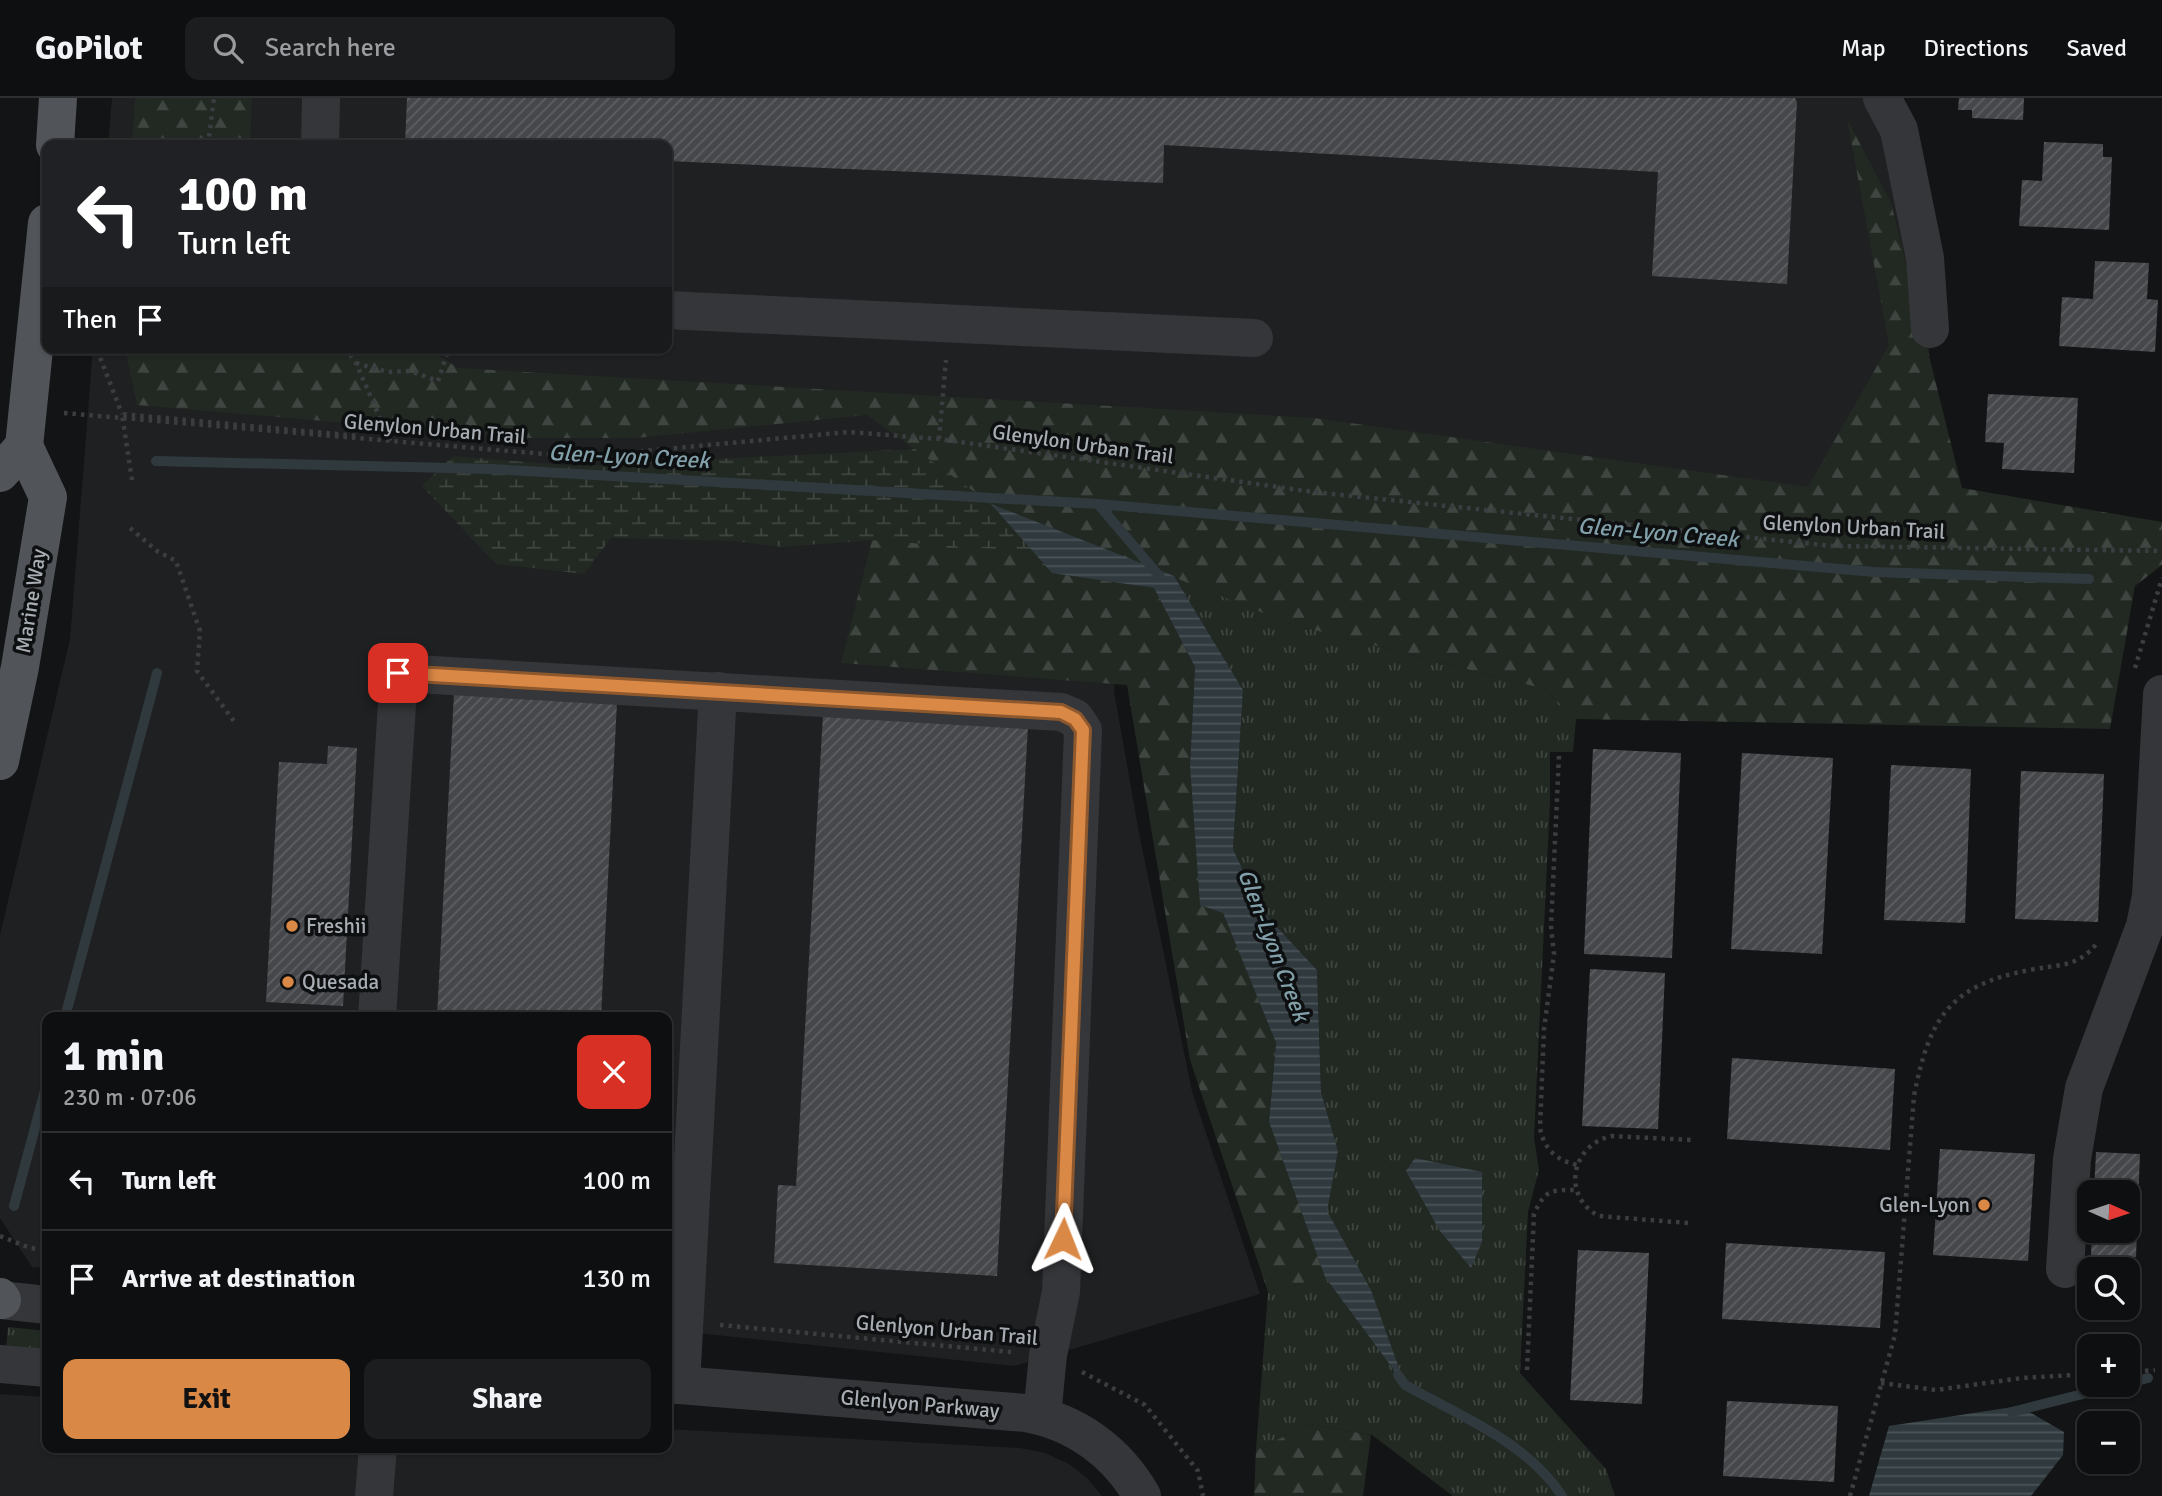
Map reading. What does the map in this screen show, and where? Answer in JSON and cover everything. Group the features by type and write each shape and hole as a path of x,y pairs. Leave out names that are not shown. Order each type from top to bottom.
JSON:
{"main road":[{"path":"55,140 58,98"},
{"name":"Marine Way","path":"0,761 20,667 48,497 12,460 42,257"}],"street":[{"path":"320,140 321,98"},
{"path":"1882,98 1899,130 1925,258 1930,329"},
{"path":"672,310 1254,338"},
{"path":"377,1012 398,673 1061,712 1075,719 1083,730 1061,1292 1048,1355 1042,1416"},
{"path":"2065,1269 2072,1159 2084,1088 2145,926 2151,896 2147,686"},
{"path":"674,1385 684,1321 718,691"},
{"path":"1,1299 42,1304"},
{"path":"0,1364 42,1368"},
{"name":"Glenlyon Parkway","path":"674,1385 1012,1411 1042,1416 1069,1426 1099,1445 1119,1461 1142,1496"},
{"path":"374,1496 378,1453"}],"path":[{"path":"209,140 214,98"},
{"path":"939,439 949,323"},
{"path":"99,354 122,414 132,480"},
{"path":"349,354 356,363 386,441"},
{"path":"356,363 388,372 410,371 438,382 447,354"},
{"name":"Glenylon Urban Trail","path":"55,413 579,457 849,432 939,439 1313,492 1832,546 2162,551"},
{"path":"122,414 346,434 386,441"},
{"path":"130,528 157,551 176,561 200,631 197,671 236,724"},
{"path":"2147,686 2158,585 2162,578"},
{"path":"1559,756 1551,926 1553,954 1544,1030 1540,1128 1543,1143 1553,1154 1564,1162 1577,1165"},
{"path":"1850,1496 1895,1335 1914,1096 1921,1059 1934,1027 1959,997 1989,981 2029,970 2072,964 2092,950 2101,939"},
{"path":"1688,1223 1599,1216 1589,1211 1581,1202 1575,1176 1577,1165 1589,1146 1611,1136 1692,1140"},
{"path":"1527,1370 1534,1214 1540,1200 1547,1193 1577,1190"},
{"path":"0,1236 30,1248 42,1249"},
{"name":"Glenlyon Urban Trail","path":"684,1321 1048,1355 1145,1405 1198,1471 1203,1496"},
{"path":"2140,1371 2155,1370"},
{"path":"1881,1383 1936,1390 2022,1378 2077,1375"}],"shaded area":[{"path":"112,98 1882,98 1930,329 1920,541 1130,505 1114,691 1139,833 1192,1091 1260,1294 1014,1366 672,1331 672,1012 42,1012 42,1268 32,1267 0,1218 0,935 70,639 93,354 672,354 672,140 108,140"},
{"path":"0,1394 42,1397 42,1453 672,1453 672,1429 1020,1448 1045,1453 1069,1464 1087,1478 1102,1496 0,1496"}],"green space":[{"path":"135,98 252,98 250,140 132,140"},
{"path":"1847,119 1891,203 1962,488 2162,522 2162,565 2135,586 2110,729 1576,719 1545,689 1291,624 991,504 867,415 636,438 522,438 137,405 126,354 436,354 458,368 1314,418 1808,487 1889,345"},
{"path":"915,449 991,504 1034,552 872,540 782,547 735,541 611,538 584,574 496,564 422,486 453,456 575,466"},
{"path":"872,540 1034,552 1052,573 1154,588 1195,667 1190,765 1223,913 1276,1043 1269,1122 1325,1277 1268,1292 1190,1060 1127,685 841,663"},
{"path":"1174,576 1291,624 1545,689 1576,719 1573,752 1550,752 1534,1138 1539,1170 1528,1212 1520,1373 1606,1469 1615,1496 1453,1496 1372,1435 1310,1424 1256,1450 1268,1292 1325,1277 1403,1382 1371,1290 1326,1211 1338,1151 1321,1092 1317,970 1262,911 1233,849 1243,690"},
{"path":"8,1327 42,1330 42,1352 6,1350"},
{"path":"1310,1424 1371,1435 1363,1496 1254,1496 1256,1450"}],"water":[{"path":"991,504 1174,576 1243,690 1233,849 1262,911 1317,970 1321,1092 1338,1151 1327,1211 1371,1290 1405,1385 1325,1277 1269,1122 1276,1043 1223,913 1200,905 1190,765 1195,667 1154,588 1052,573"},
{"path":"1415,1158 1482,1172 1482,1242 1471,1268 1440,1231 1406,1171"},
{"path":"2019,1406 2064,1432 2063,1455 2031,1496 1869,1496 1889,1426"}],"building":[{"path":"407,98 1795,98 1797,102 1787,284 1652,276 1658,172 1164,145 1163,183 672,161 672,140 405,140"},
{"path":"1959,98 2024,98 2023,120 1972,118 1972,110 1958,110"},
{"path":"2044,142 2103,144 2103,157 2112,157 2109,230 2019,226 2022,180 2042,181"},
{"path":"2095,261 2149,263 2147,299 2158,300 2155,352 2059,346 2062,297 2093,299"},
{"path":"1988,394 2078,398 2074,473 2002,469 2004,443 1985,442"},
{"path":"454,693 617,702 601,1012 437,1012"},
{"path":"823,714 1028,726 997,1276 774,1263 778,1185 796,1186"},
{"path":"328,746 357,748 343,1006 266,1002 279,762 327,764"},
{"path":"1593,749 1681,753 1672,958 1584,954"},
{"path":"1742,753 1833,758 1822,954 1731,949"},
{"path":"1891,765 1971,769 1965,923 1884,920"},
{"path":"2021,771 2104,774 2098,922 2015,919"},
{"path":"1590,969 1665,973 1658,1129 1582,1126"},
{"path":"1732,1058 1895,1069 1890,1150 1727,1139"},
{"name":"Glen-Lyon","path":"1940,1149 2035,1154 2028,1261 1933,1255"},
{"path":"2096,1152 2140,1154 2139,1180 2095,1180"},
{"path":"1726,1243 1885,1252 1880,1328 1722,1319"},
{"path":"2092,1243 2137,1243 2136,1257 2091,1256"},
{"path":"1578,1250 1649,1253 1642,1404 1570,1400"},
{"path":"1727,1401 1838,1406 1834,1482 1723,1476"}],"waterway":[{"name":"Glen-Lyon Creek","path":"156,461 491,469 1098,504 1160,577"},
{"name":"Glen-Lyon Creek","path":"1098,504 1874,572 2089,579"},
{"path":"66,1012 157,673"},
{"path":"14,1206 42,1102"},
{"name":"Glen-Lyon Creek","path":"1398,1375 1405,1385 1511,1445 1530,1460 1562,1496"},
{"name":"Glen-Lyon Creek","path":"2140,1380 2148,1378"},
{"name":"Glen-Lyon Creek","path":"2012,1412 2077,1395"}],"place":[{"name":"Freshii","path":"292,926"},
{"name":"Quesada","path":"288,982"},
{"name":"Glen-Lyon","path":"1984,1205"}],"route":[{"path":"398,673 1061,712 1075,719 1083,730 1063,1239"}]}
